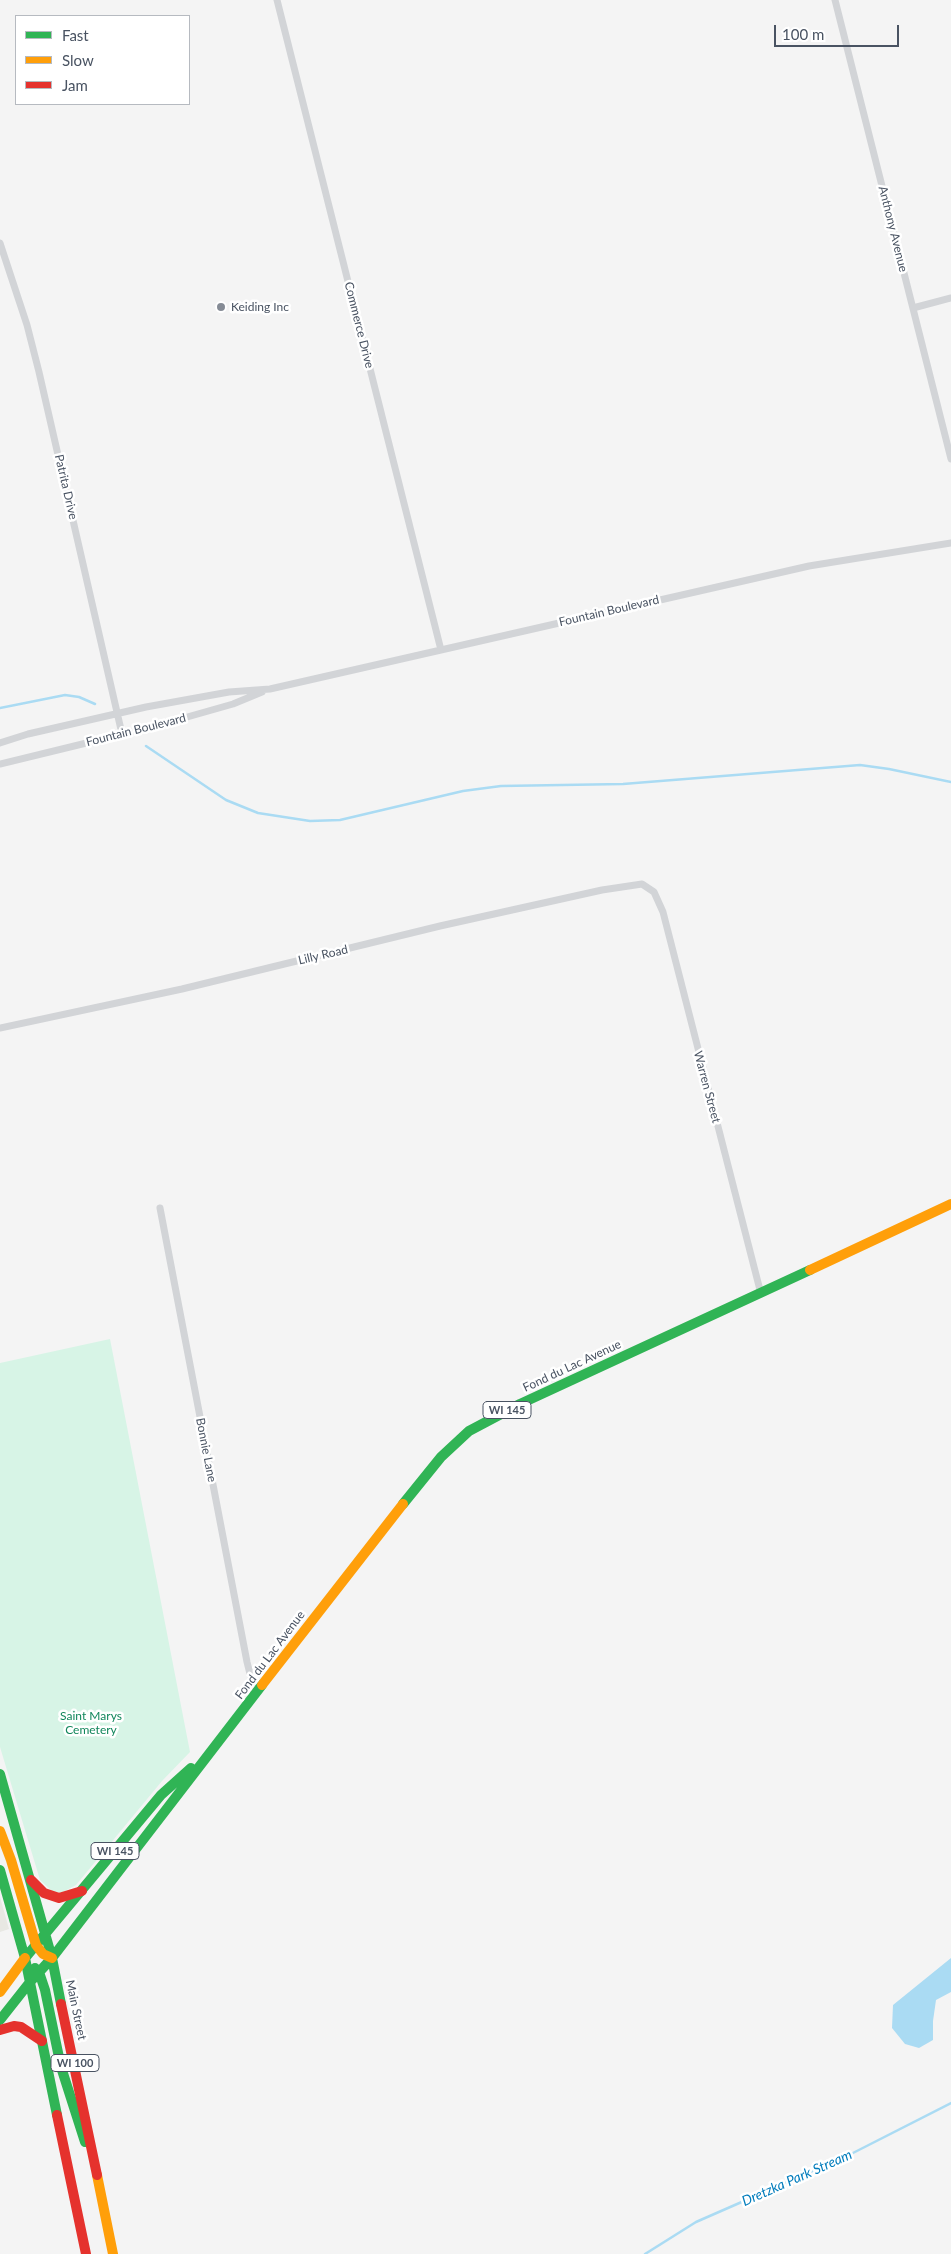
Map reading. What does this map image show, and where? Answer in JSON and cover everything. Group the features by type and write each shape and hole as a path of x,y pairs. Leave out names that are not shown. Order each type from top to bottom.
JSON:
{"main road":[{"name":"Fond du Lac Avenue","path":"0,2020 52,1958 258,1691 310,1620 428,1471 469,1431 494,1416 761,1294 951,1204"},
{"name":"Fond du Lac Avenue","path":"0,1992 25,1958 161,1795 211,1750"},
{"name":"Main Street","path":"0,1774 52,1958 113,2254"},
{"path":"0,1831 11,1860 36,1945 43,1954 52,1958"},
{"name":"WI 100","path":"0,1870 25,1958 86,2254"},
{"path":"30,1878 44,1892 59,1898 82,1891"},
{"path":"25,1958 39,1972 45,1990 61,2067 76,2119 96,2168"},
{"path":"0,2030 14,2026 21,2027 42,2041"}],"street":[{"name":"Commerce Drive","path":"277,0 440,650"},
{"name":"Anthony Avenue","path":"835,0 951,459"},
{"name":"Patrita Drive","path":"0,243 27,324 39,372 122,734"},
{"path":"913,308 951,298"},
{"name":"Fountain Boulevard","path":"0,743 28,734 117,713 228,692 270,689 809,566 951,543"},
{"name":"Fountain Boulevard","path":"0,764 233,704 270,689"},
{"name":"Lilly Road","path":"0,1028 177,990 440,926 602,890 637,884 645,886"},
{"name":"Warren Street","path":"645,886 654,892 663,912 761,1294"},
{"name":"Bonnie Lane","path":"160,1208 247,1662 251,1678 258,1691"}],"shaded area":[{"path":"0,1897 9,1929 0,1932"}],"green space":[{"name":"Saint Marys Cemetery","path":"110,1339 190,1752 162,1781 76,1885 61,1893 52,1891 40,1880 0,1747 0,1363"}],"water":[{"path":"951,1958 951,1992 936,2000 933,2040 919,2048 905,2044 892,2028 893,2005"}],"waterway":[{"path":"0,708 65,695 79,697 95,704"},
{"path":"146,746 226,800 258,813 310,821 340,820 463,791 501,786 623,784 860,765 951,782"},
{"name":"Dretzka Park Stream","path":"645,2254 696,2222 849,2155 951,2103"}],"traffic: fast":[{"path":"403,1504 441,1457 469,1431 520,1404 810,1270"},
{"path":"30,1982 52,1958 262,1685"},
{"path":"25,1958 161,1795 191,1768"},
{"path":"0,1774 52,1958 61,2004"},
{"path":"0,1870 25,1958 57,2115"},
{"path":"35,1968 39,1972 45,1990 61,2067 85,2142"},
{"path":"0,2020 30,1982"}],"traffic: slow":[{"path":"810,1270 951,1204"},
{"path":"262,1685 403,1504"},
{"path":"0,1831 11,1860 36,1945 43,1954 52,1958"},
{"path":"0,1992 25,1958"},
{"path":"97,2175 113,2254"}],"traffic: jam":[{"path":"31,1880 44,1893 59,1898 82,1891"},
{"path":"61,2004 97,2175"},
{"path":"0,2030 14,2026 21,2027 42,2041"},
{"path":"57,2115 86,2254"}],"place":[{"name":"Keiding Inc","path":"221,307"}]}
